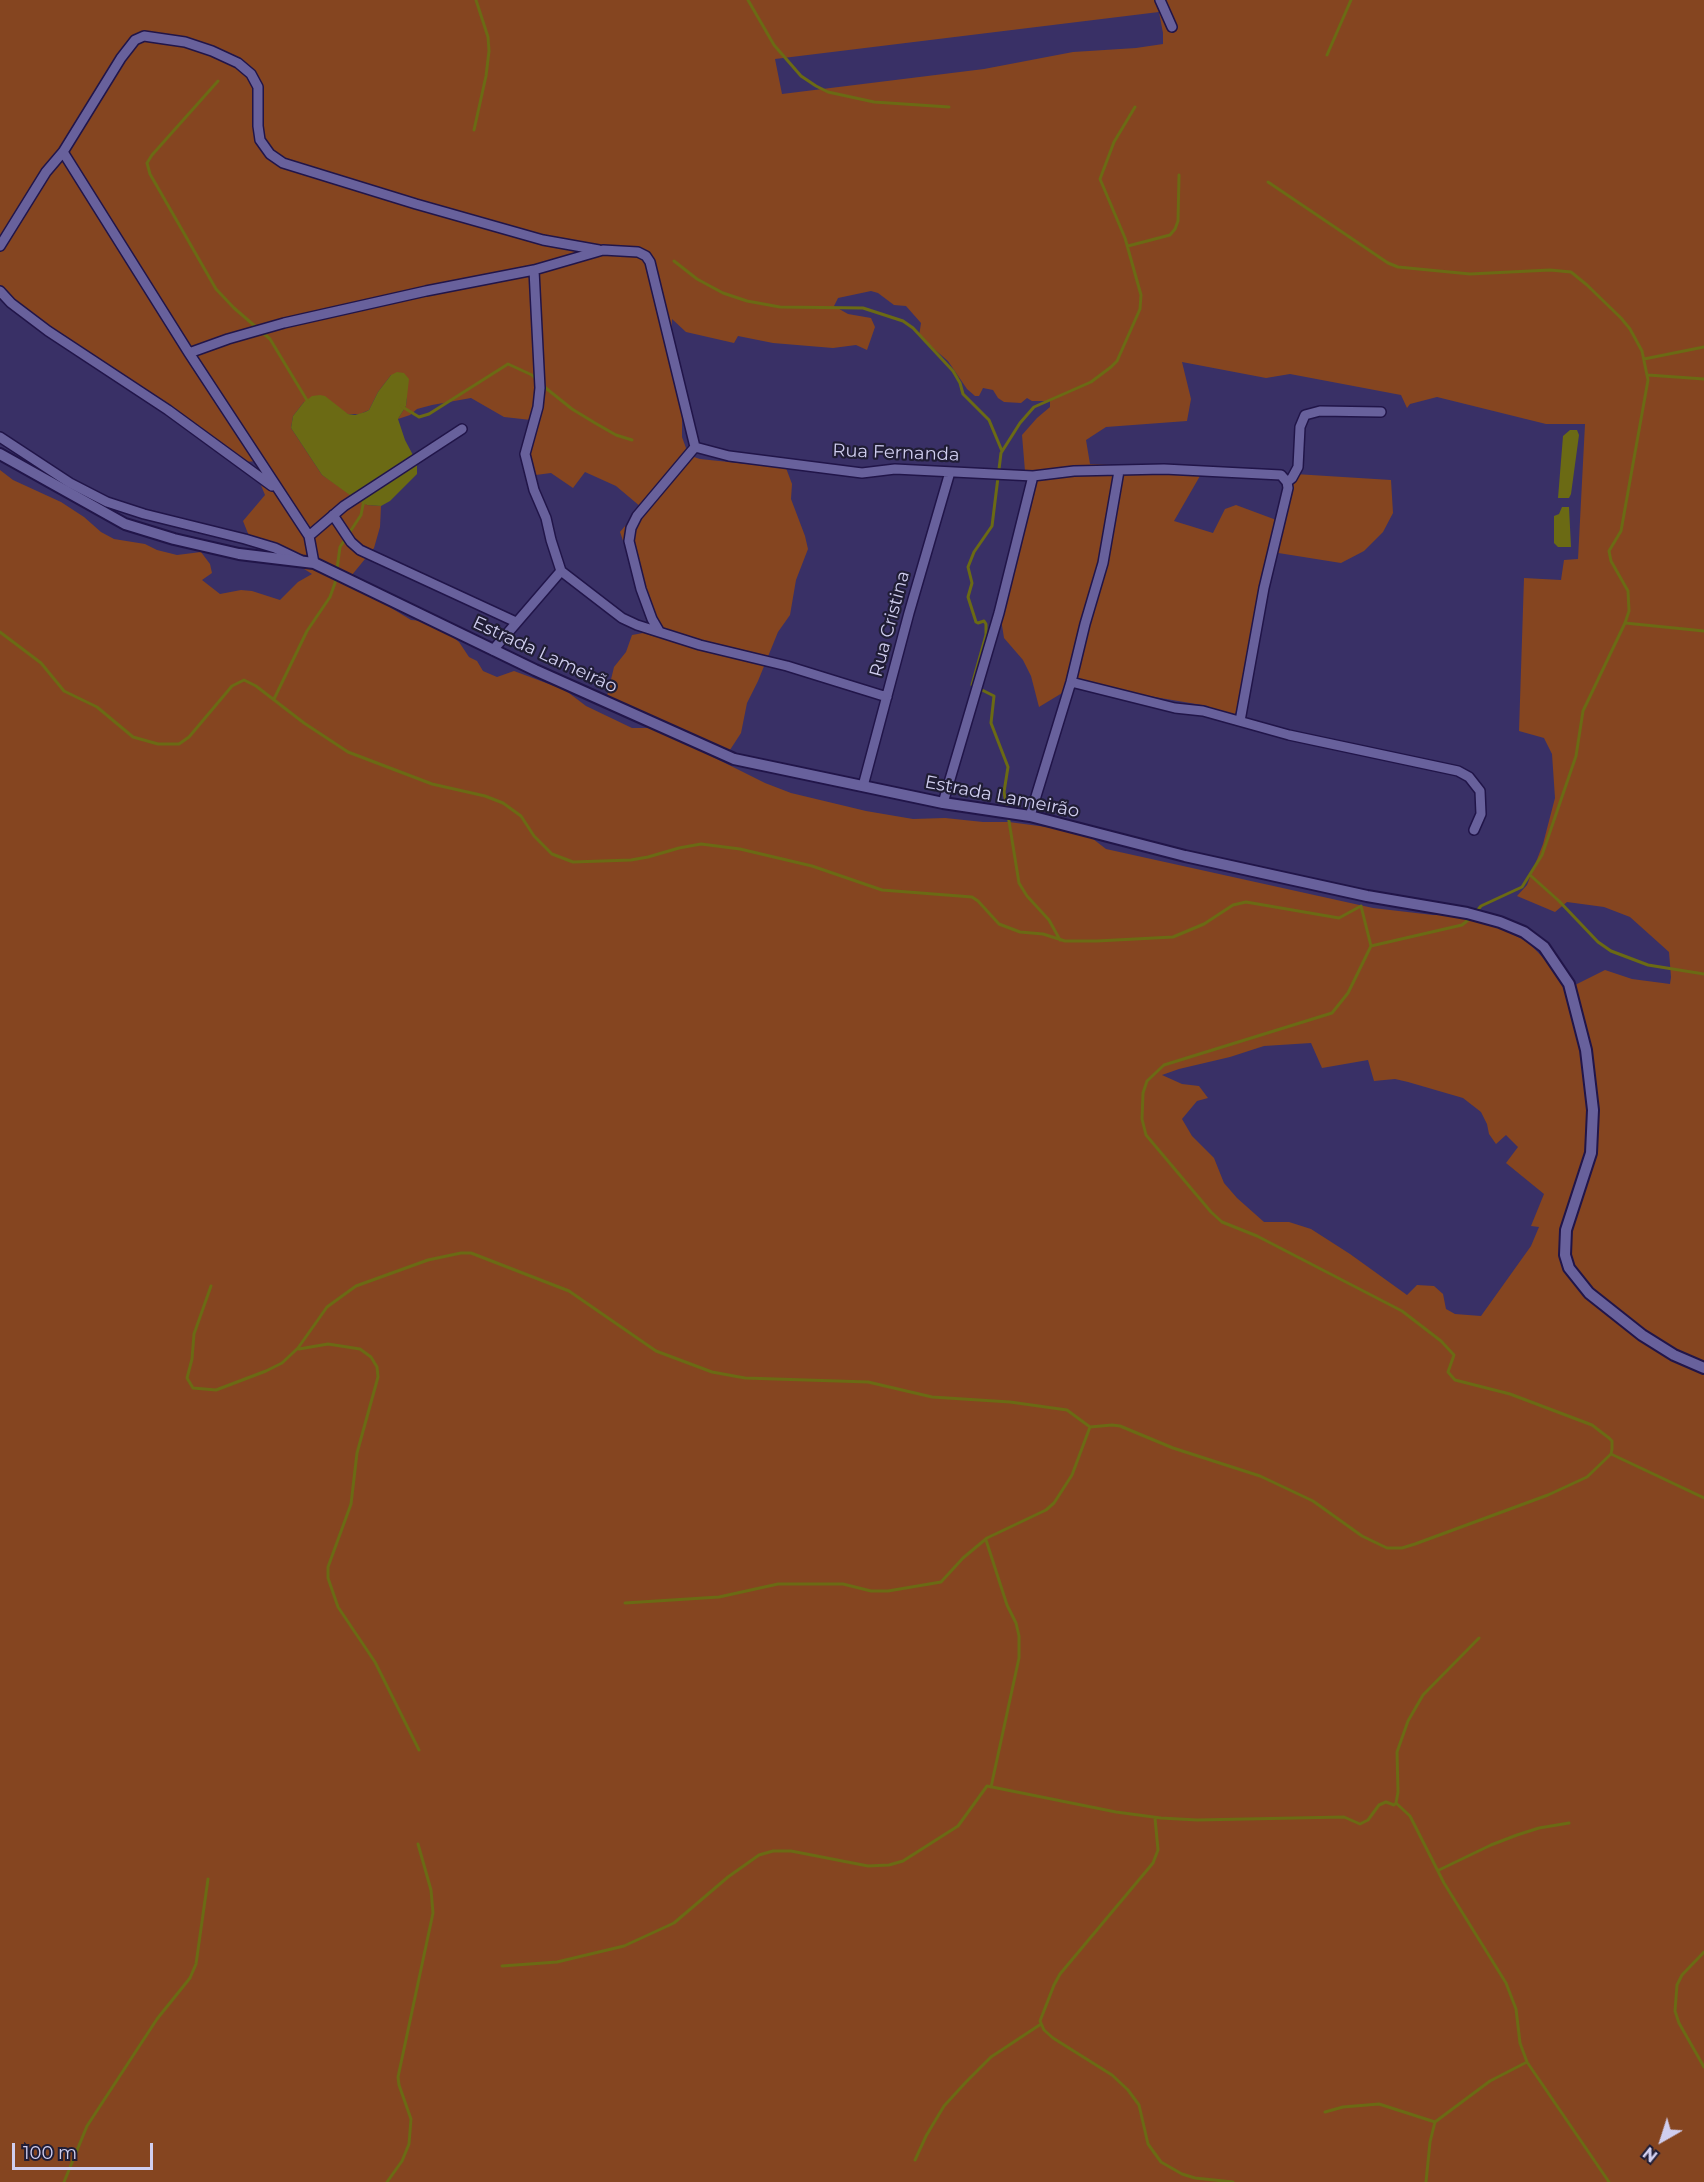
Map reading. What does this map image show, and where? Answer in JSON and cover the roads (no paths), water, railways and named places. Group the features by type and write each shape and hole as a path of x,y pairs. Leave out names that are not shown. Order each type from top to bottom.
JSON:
{"street":[{"path":"1160,0 1173,27"},
{"path":"0,246 46,172 63,152 130,45 140,37 156,36 212,51 238,63 251,74 258,87 260,140 270,154 283,163 543,240 603,250 642,252 650,262 695,447 637,516 631,528 630,552 652,620 659,631"},
{"path":"0,436 70,483 107,502 144,514 245,539 309,562 309,536 189,353 63,152"},
{"path":"189,353 284,323 426,291 534,270 603,250"},
{"path":"534,270 540,388 538,407 525,454 534,490 546,518 561,572 622,618 637,625 700,645 786,666 887,697"},
{"path":"0,291 11,303 48,331 168,410 277,489"},
{"path":"1240,721 1262,599 1288,488 1287,482 1298,467 1300,427 1305,415 1320,411 1380,412"},
{"path":"309,536 333,515 462,429"},
{"name":"Rua Fernanda","path":"695,447 729,456 850,471 896,470 1033,476 1074,471 1164,469 1278,474 1287,482"},
{"name":"Estrada Lameirão","path":"0,454 125,524 174,539 239,554 309,562 619,709 734,759 943,803 1030,816 1208,861 1367,896 1467,913 1500,922 1524,932 1544,947 1569,984 1586,1050 1593,1110 1591,1154 1566,1230 1564,1255 1569,1268 1589,1293 1642,1335 1674,1356 1704,1368"},
{"path":"1030,816 1071,682 1108,542 1119,471"},
{"name":"Rua Cristina","path":"862,786 950,472"},
{"path":"943,803 999,613 1033,476"},
{"path":"333,515 351,542 360,550 516,622"},
{"path":"493,650 561,572"},
{"path":"1071,682 1240,721 1289,735 1463,773 1480,791 1481,814 1474,830"}],"waterway":[{"path":"474,130 489,51 488,37 476,0"},
{"path":"748,0 774,45 801,76 816,86 828,92 874,102 949,107"},
{"path":"1327,55 1351,0"},
{"path":"218,81 152,155 147,163 150,174 216,289 270,339 308,402"},
{"path":"1007,809 1004,792 1008,767 991,723 994,696 972,685 986,635 986,624 984,621 976,622 968,597 972,583 968,567 974,552 992,526 1001,453 1020,423 1034,407 1091,382 1111,367 1117,361 1140,309 1141,295 1125,238 1100,179 1114,142 1135,107"},
{"path":"1128,246 1170,235 1175,229 1178,221 1179,175"},
{"path":"1268,182 1388,263 1398,267 1470,274 1550,270 1571,272 1621,318 1642,351 1648,380 1621,531 1609,551 1611,561 1628,591 1629,611 1583,711 1576,756 1542,855 1522,887 1481,906 1476,912"},
{"path":"674,261 697,279 723,293 747,301 780,307 863,308 903,321 913,328 953,371 963,394 989,420 1002,451"},
{"path":"1644,359 1704,347"},
{"path":"401,406 419,417 429,414 508,364 532,375 537,380"},
{"path":"1648,375 1704,379"},
{"path":"542,385 572,409 616,435 632,440"},
{"path":"274,699 307,631 330,597 335,583 340,547 361,515 364,500"},
{"path":"1625,623 1704,631"},
{"path":"0,632 41,663 64,691 97,707 133,737 158,744 179,744 189,737 232,686 244,680 256,686 304,723 348,752 432,784 485,796 503,803 521,816 534,836 552,854 573,862 631,860 701,844 740,849 812,866 882,890 972,897 999,924 1020,932 1043,934 1065,941 1173,937 1204,924 1233,905 1246,902 1339,918 1361,906 1371,946 1348,993 1332,1013 1164,1065 1147,1081 1143,1093 1142,1119 1146,1135 1222,1222 1257,1236 1402,1311 1441,1341 1454,1355 1448,1372 1455,1380 1510,1394 1592,1425 1612,1441 1612,1449 1611,1454 1587,1477 1548,1495 1415,1544 1402,1548 1387,1548 1362,1536 1313,1501 1260,1476 1173,1448 1120,1426 1090,1427 1067,1410 1010,1402 932,1397 868,1382 745,1378 712,1372 656,1351 569,1291 471,1253 428,1260 356,1286 327,1307 298,1348 282,1363 216,1390 193,1388 187,1378 192,1359 194,1334 211,1286"},
{"path":"1008,815 1019,883 1027,896 1049,920 1060,940"},
{"path":"1530,875 1559,901 1598,942 1611,951 1648,965 1704,974"},
{"path":"1371,946 1462,925 1472,917"},
{"path":"299,1349 328,1344 360,1349 371,1357 377,1367 378,1377 357,1453 351,1504 328,1567 328,1578 338,1607 375,1662 419,1750"},
{"path":"625,1603 719,1597 778,1584 843,1584 871,1591 888,1591 941,1582 963,1558 987,1538 1046,1510 1054,1503 1072,1475 1090,1427"},
{"path":"1611,1454 1704,1498"},
{"path":"986,1540 1019,1636 1019,1658 991,1787"},
{"path":"1396,1803 1397,1752 1408,1721 1423,1695 1479,1638"},
{"path":"502,1966 557,1962 624,1946 674,1923 728,1877 759,1855 773,1851 791,1851 868,1866 889,1865 903,1861 958,1826 987,1786 1116,1812 1197,1820 1344,1817 1360,1824 1368,1820 1379,1805 1386,1802 1394,1805 1396,1803 1410,1816 1444,1883 1506,1983 1516,2009 1520,2043 1527,2062 1609,2182"},
{"path":"1155,1818 1158,1850 1153,1863 1060,1974 1040,2021 1044,2030 1053,2038 1112,2075 1128,2090 1139,2105 1148,2144 1161,2162 1182,2174 1195,2178 1233,2182"},
{"path":"1439,1870 1517,1835 1539,1828 1569,1823"},
{"path":"387,2182 402,2161 409,2144 411,2119 398,2077 433,1913 431,1890 418,1844"},
{"path":"64,2182 87,2126 157,2019 190,1978 196,1964 208,1879"},
{"path":"1704,1952 1682,1975 1677,1985 1675,2011 1679,2023 1704,2067"},
{"path":"915,2160 944,2106 966,2082 991,2057 1041,2024"},
{"path":"1426,2182 1430,2142 1435,2122 1490,2081 1527,2062"},
{"path":"1325,2112 1343,2107 1379,2104 1435,2122"}]}
